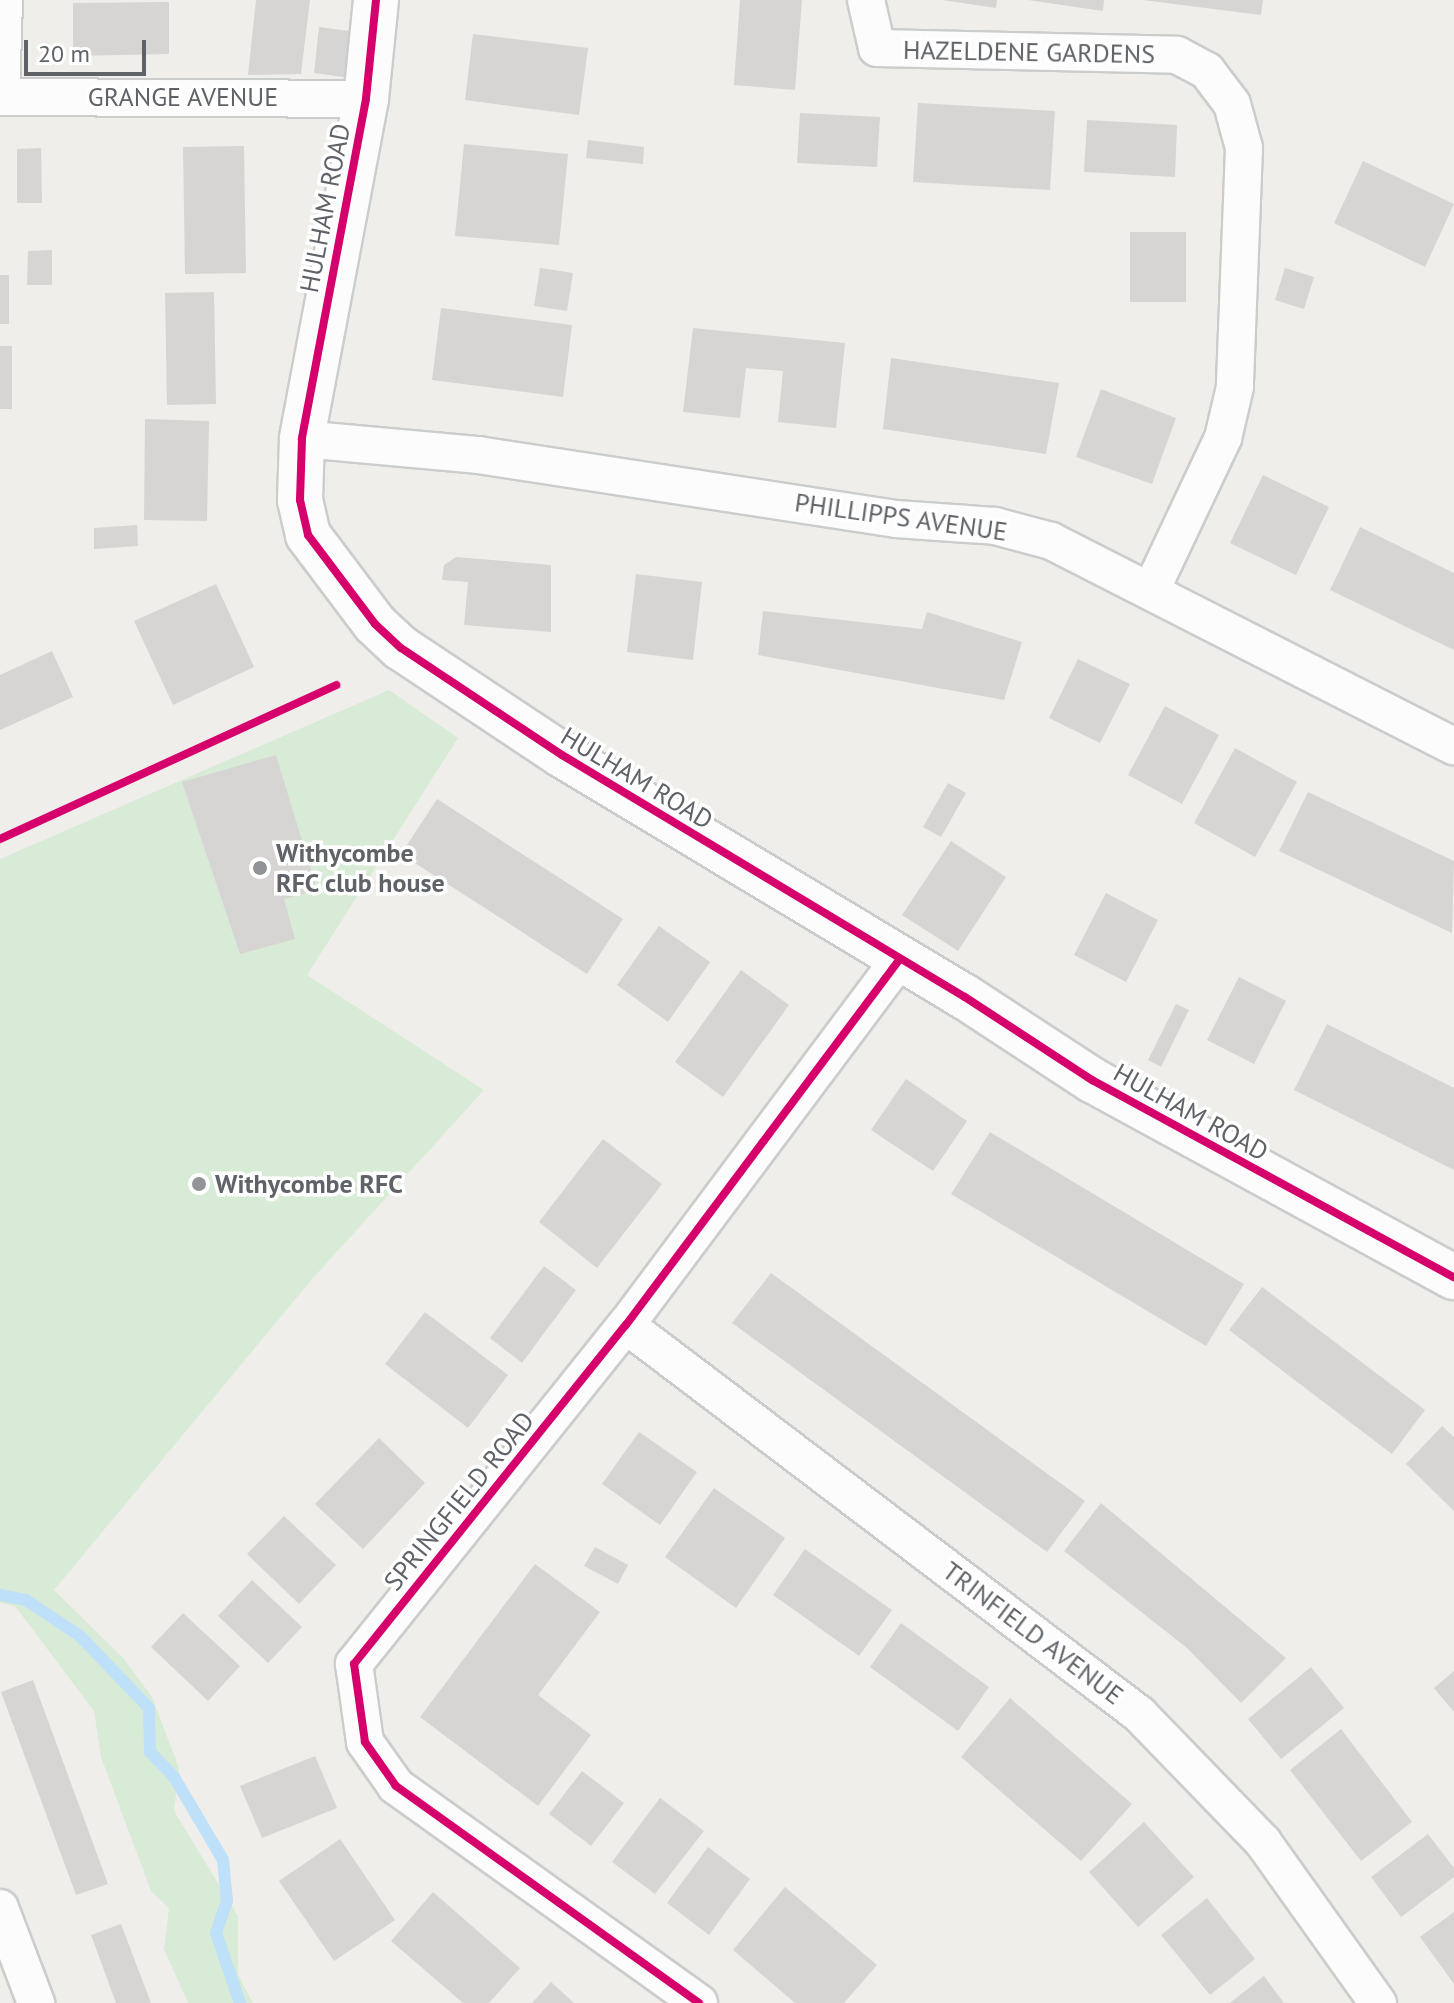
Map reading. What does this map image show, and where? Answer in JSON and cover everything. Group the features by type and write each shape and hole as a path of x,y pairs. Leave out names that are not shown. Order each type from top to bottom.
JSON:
{"street":[{"path":"1,97 4,0"},
{"name":"HULHAM ROAD","path":"376,0 366,99 302,439 300,500 308,535 375,624 401,648 562,755 900,959 1092,1080 1454,1277"},
{"name":"HAZELDENE GARDENS","path":"866,0 877,48 1177,55 1207,71 1232,104 1244,148 1235,387 1223,438 1151,590"},
{"name":"GRANGE AVENUE","path":"1,97 366,99"},
{"name":"PHILLIPPS AVENUE","path":"302,439 478,455 896,519 995,526 1051,541 1151,590 1325,684 1454,746"},
{"name":"SPRINGFIELD ROAD","path":"699,2003 396,1786 365,1742 356,1704 354,1664 626,1325 900,959"},
{"name":"TRINFIELD AVENUE","path":"626,1325 1139,1714 1263,1842 1378,2003"},
{"path":"0,1908 36,2003"}],"green space":[{"name":"Withycombe RFC","path":"389,690 458,738 307,975 484,1090 313,1278 54,1590 124,1659 152,1697 179,1768 174,1811 238,1916 238,1975 253,2003 188,2003 164,1949 169,1908 151,1891 101,1757 94,1711 15,1606 0,1603 0,859"}],"building":[{"path":"256,0 310,0 301,74 248,75"},
{"path":"740,0 802,0 795,90 734,85"},
{"path":"942,0 997,0 996,8"},
{"path":"1028,0 1104,0 1103,11"},
{"path":"1143,0 1263,0 1261,15"},
{"path":"169,2 169,54 73,56 73,3"},
{"path":"319,27 349,31 344,77 314,73"},
{"path":"473,34 588,48 579,115 465,100"},
{"path":"918,103 1055,111 1050,190 913,182"},
{"path":"800,113 880,117 877,167 797,163"},
{"path":"1087,120 1177,125 1175,177 1084,172"},
{"path":"588,140 644,147 643,164 586,158"},
{"path":"464,144 568,154 559,245 455,236"},
{"path":"244,146 246,273 185,274 183,147"},
{"path":"41,148 42,203 17,203 17,149"},
{"path":"1363,161 1454,204 1425,267 1334,223"},
{"path":"1130,232 1186,232 1186,302 1130,302"},
{"path":"52,250 52,285 27,285 28,251"},
{"path":"540,268 573,273 567,311 534,306"},
{"path":"1285,268 1314,277 1304,309 1275,300"},
{"path":"0,275 9,275 9,324 0,324"},
{"path":"214,292 216,404 167,405 165,293"},
{"path":"441,308 572,325 563,397 432,380"},
{"path":"693,328 845,343 836,428 778,422 783,371 746,368 740,418 683,412"},
{"path":"0,346 12,346 12,409 0,409"},
{"path":"891,358 1059,383 1046,454 883,429"},
{"path":"1101,389 1176,418 1152,484 1076,457"},
{"path":"145,419 209,421 207,521 144,520"},
{"path":"1263,475 1329,507 1296,575 1230,543"},
{"path":"137,525 138,546 94,549 94,528"},
{"path":"1360,527 1454,573 1454,650 1330,590"},
{"path":"456,557 551,565 551,632 464,625 468,582 442,580 444,565"},
{"path":"636,574 702,582 693,660 627,652"},
{"path":"216,584 254,667 173,705 134,621"},
{"path":"763,611 922,629 927,612 1022,642 1004,700 758,655"},
{"path":"52,651 73,697 0,730 0,675"},
{"path":"1078,659 1130,684 1100,743 1049,718"},
{"path":"1165,706 1219,735 1182,804 1128,775"},
{"path":"1235,748 1297,782 1255,857 1194,823"},
{"name":"Withycombe RFC club house","path":"276,755 317,890 284,899 295,939 240,954 182,782"},
{"path":"948,783 966,793 941,837 923,827"},
{"path":"1308,792 1454,861 1452,933 1279,851"},
{"path":"437,799 623,919 587,974 401,854"},
{"path":"951,841 1006,877 958,951 902,915"},
{"path":"1106,893 1158,920 1126,982 1074,955"},
{"path":"659,926 710,962 668,1022 617,985"},
{"path":"741,970 789,1005 723,1097 675,1062"},
{"path":"1239,977 1286,1001 1254,1064 1207,1040"},
{"path":"1176,1004 1189,1010 1161,1067 1148,1060"},
{"path":"1327,1024 1454,1088 1454,1170 1294,1090"},
{"path":"906,1079 967,1121 933,1171 871,1130"},
{"path":"990,1132 1244,1284 1206,1346 951,1194"},
{"path":"603,1139 662,1184 597,1268 539,1222"},
{"path":"544,1266 576,1290 522,1363 490,1338"},
{"path":"771,1273 1085,1501 1047,1552 732,1323"},
{"path":"1262,1287 1425,1410 1392,1454 1229,1330"},
{"path":"425,1312 508,1375 468,1428 385,1364"},
{"path":"1442,1426 1454,1437 1454,1511 1406,1464"},
{"path":"639,1432 697,1472 660,1525 602,1484"},
{"path":"379,1438 425,1483 363,1549 315,1504"},
{"path":"714,1488 785,1538 736,1608 665,1557"},
{"path":"1101,1503 1286,1658 1241,1703 1187,1648 1064,1551"},
{"path":"284,1516 336,1565 299,1604 247,1554"},
{"path":"595,1547 628,1565 618,1584 584,1566"},
{"path":"805,1549 892,1610 859,1656 773,1595"},
{"path":"535,1564 600,1612 538,1695 591,1735 538,1806 420,1717"},
{"path":"252,1580 302,1627 268,1663 218,1616"},
{"path":"183,1613 240,1666 208,1701 151,1647"},
{"path":"901,1623 989,1687 958,1731 870,1667"},
{"path":"1311,1667 1344,1708 1281,1759 1248,1719"},
{"path":"1454,1671 1454,1712 1434,1688"},
{"path":"33,1680 108,1884 76,1895 1,1692"},
{"path":"1010,1698 1132,1804 1081,1861 961,1757"},
{"path":"1341,1729 1412,1822 1361,1861 1290,1770"},
{"path":"315,1756 337,1808 262,1838 240,1786"},
{"path":"582,1771 624,1803 591,1846 549,1814"},
{"path":"660,1798 704,1831 655,1894 612,1862"},
{"path":"1144,1822 1194,1877 1138,1927 1089,1872"},
{"path":"1428,1834 1454,1868 1454,1877 1401,1917 1371,1877"},
{"path":"340,1839 395,1920 334,1961 279,1881"},
{"path":"708,1847 750,1879 709,1935 667,1903"},
{"path":"785,1887 877,1965 844,2003 795,2003 733,1950"},
{"path":"433,1892 520,1968 489,2003 463,2003 391,1941"},
{"path":"1207,1898 1255,1959 1210,1995 1161,1935"},
{"path":"1454,1912 1454,1984 1420,1937"},
{"path":"121,1924 151,2003 116,2003 91,1935"},
{"path":"1264,1976 1284,2003 1230,2003"},
{"path":"551,1982 574,2003 532,2003"}],"waterway":[{"path":"0,1595 26,1600 80,1636 149,1708 150,1752 174,1777 223,1860 227,1901 216,1933 240,2003"}],"cycle path":[{"path":"376,0 366,99 302,439 300,500 308,535 375,624 401,648 562,755 965,997 1092,1080 1454,1277"},
{"path":"0,839 336,685"},
{"path":"699,2003 396,1786 365,1742 354,1664 626,1325 900,959"}],"place":[{"name":"Withycombe RFC club house","path":"260,868"},
{"name":"Withycombe RFC","path":"199,1184"}]}
